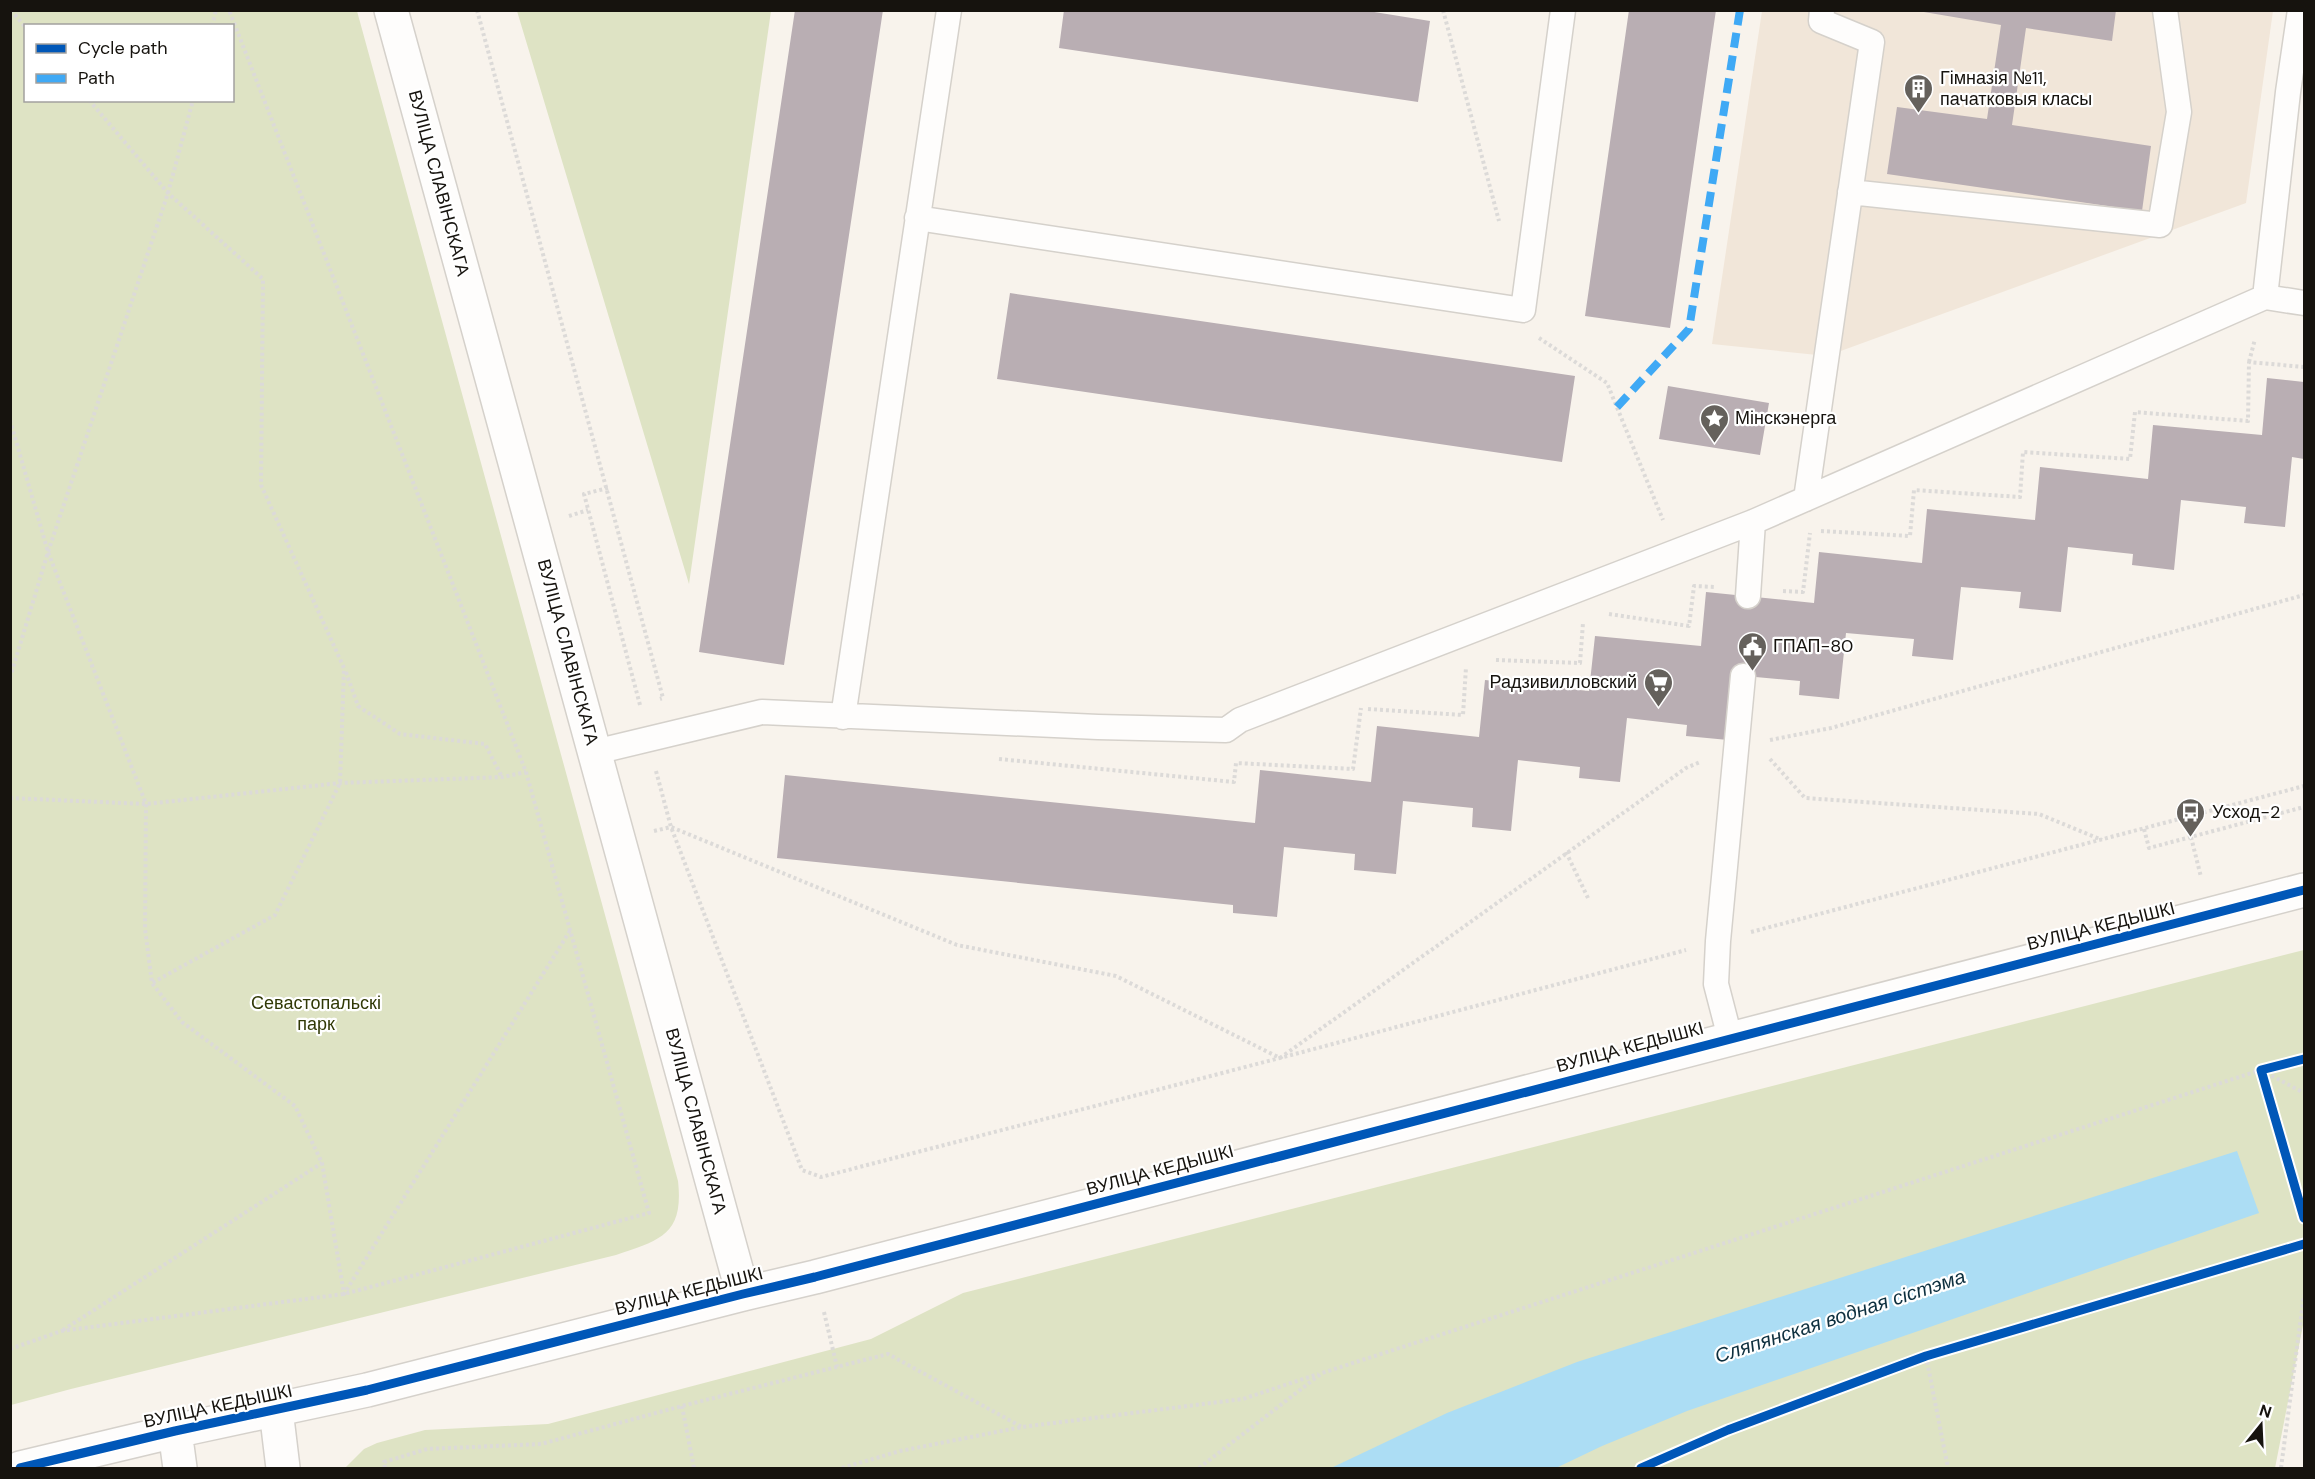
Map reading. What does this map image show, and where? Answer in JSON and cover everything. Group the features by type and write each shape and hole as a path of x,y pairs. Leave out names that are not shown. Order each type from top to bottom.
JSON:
{"street":[{"name":"ВУЛІЦА СЛАВІНСКАГА","path":"391,10 743,1294"},
{"name":"ВУЛІЦА КЕДЫШКІ","path":"20,1468 175,1431 368,1390 815,1277 2304,890"},
{"path":"276,1410 283,1468"},
{"path":"175,1431 180,1468"}],"lane":[{"path":"843,717 949,10"},
{"path":"917,218 1523,310 1563,10"},
{"path":"1806,499 1872,42 1821,21 1822,10"},
{"path":"1850,192 2160,225 2180,112 2165,10"},
{"path":"2265,297 2288,92 2300,10"},
{"path":"595,752 762,712 1098,727 1226,730 1240,720 1754,522 2265,297 2304,303"},
{"path":"1748,596 1754,522"},
{"path":"1730,1038 1716,984 1718,941 1746,745 1743,676"}],"path":[{"path":"11,10 24,26"},
{"path":"10,1349 61,1331 344,1294 649,1213 526,772 229,10"},
{"path":"477,10 663,698 652,701"},
{"path":"91,102 168,193 263,279 261,485 344,668 358,706 400,734 484,744 502,777"},
{"path":"10,678 48,552 168,193 191,102"},
{"path":"10,420 48,552 146,804 145,929 152,982 182,1022 295,1106 322,1162 344,1294"},
{"path":"608,488 584,494 671,827 801,1170 821,1177 1280,1058 2304,786"},
{"path":"1280,1058 1686,768 1746,745 1831,729 2304,595"},
{"path":"152,982 274,915 340,783 344,668"},
{"path":"1746,745 1805,798 2039,814 2102,840"},
{"path":"10,798 146,804 340,783 502,777 526,772"},
{"path":"2144,829 2149,848 2304,807"},
{"path":"653,831 671,827 957,945 1116,976 1280,1058"},
{"path":"1566,852 1588,898"},
{"path":"344,1294 571,928"},
{"path":"842,1468 900,1451 1022,1427 1243,1400 2261,1070 2304,1059"},
{"path":"2261,1070 2304,1093"},
{"path":"2261,1070 2304,1218"},
{"path":"61,1331 322,1162"},
{"path":"1641,1468 1728,1430 1926,1356 2304,1244"},
{"path":"815,1277 837,1367"},
{"path":"2281,1468 2304,1295"},
{"path":"386,1468 384,1462 428,1449 542,1444 888,1354 1022,1427"},
{"path":"1926,1356 1948,1468"},
{"path":"1199,1468 1322,1373"},
{"path":"682,1406 694,1468"}],"shaded area":[{"path":"1762,11 2273,11 2246,203 1827,356 1712,344"}],"green space":[{"name":"Севастопальскі парк","path":"11,10 357,11 678,1181 677,1213 666,1233 645,1245 616,1255 11,1405"},
{"path":"517,11 771,11 689,584"},
{"path":"2304,950 2304,1320 2275,1468 345,1468 364,1449 377,1443 425,1430 548,1424 871,1339 963,1293"}],"water":[{"name":"Сляпянская водная сістэма","path":"2237,1151 2259,1213 1687,1411 1602,1446 1556,1468 1331,1468 1447,1413 1577,1362"}],"building":[{"path":"795,10 883,10 784,665 699,652"},
{"path":"1064,10 1362,10 1430,21 1418,102 1059,48"},
{"path":"1629,10 1716,10 1670,328 1585,316"},
{"name":"Гімназія №11, пачатковыя класы","path":"1912,10 2116,10 2112,41 2026,28 2012,125 2151,146 2142,211 1887,174 1897,107 1987,119 2001,25"},
{"path":"1010,293 1575,376 1562,462 997,379"},
{"path":"2267,378 2304,382 2304,459 2292,457 2285,527 2244,523 2246,507 2181,500 2174,570 2132,565 2133,554 2068,547 2061,612 2019,608 2021,592 1961,587 1953,660 1912,656 1914,639 1846,633 1839,699 1799,695 1800,681 1734,675 1728,740 1686,736 1687,725 1627,718 1620,782 1579,778 1580,767 1518,760 1511,831 1472,827 1473,808 1403,801 1396,874 1354,870 1355,854 1284,847 1277,917 1233,913 1233,905 777,858 785,775 1255,823 1260,770 1371,782 1377,726 1479,737 1485,680 1589,691 1595,636 1701,646 1706,592 1814,603 1819,552 1922,563 1927,509 2035,520 2040,467 2148,479 2153,425 2262,435"},
{"path":"1668,386 1769,403 1760,455 1659,439"}],"marked path":[{"path":"1617,407 1689,329 1740,10"}],"cycle path":[{"path":"20,1468 175,1431 367,1390 815,1277 2304,890"},
{"path":"2304,1059 2261,1070 2304,1218"},
{"path":"1641,1468 1728,1430 1926,1356 2304,1244"}],"place":[{"name":"Гімназія №11, пачатковыя класы","path":"1919,114"},
{"name":"Мінскэнерга","path":"1714,444"},
{"name":"ГПАП-80","path":"1752,672"},
{"name":"Радзивилловский","path":"1658,708"},
{"name":"Усход-2","path":"2191,838"}]}
